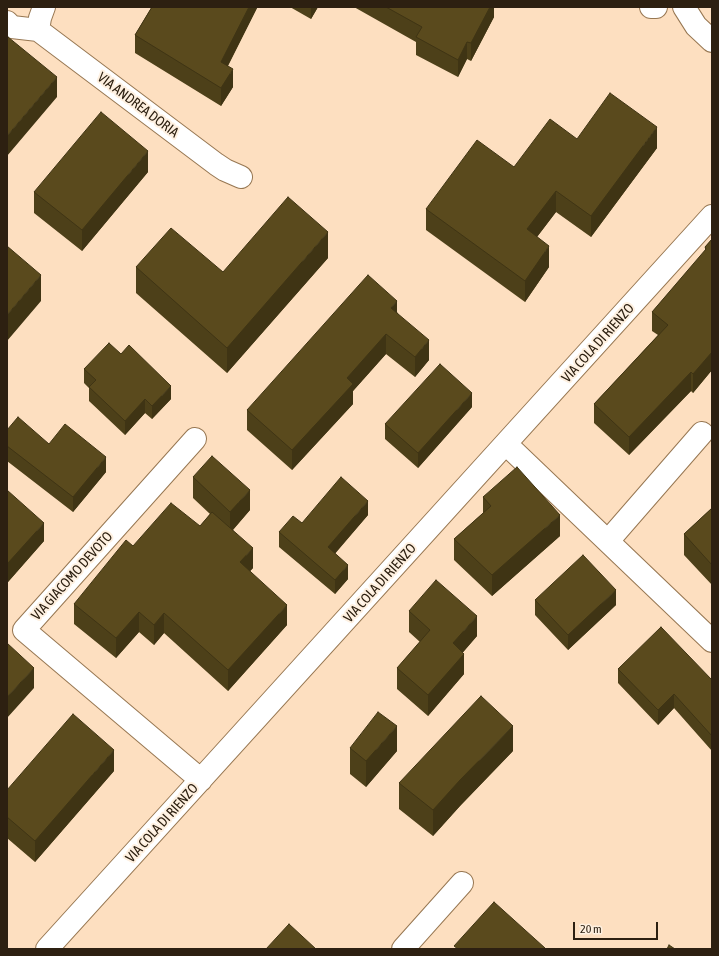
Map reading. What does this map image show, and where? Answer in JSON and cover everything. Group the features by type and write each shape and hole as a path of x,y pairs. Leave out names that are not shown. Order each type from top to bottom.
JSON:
{"street":[{"path":"7,22 12,27 38,30 44,7"},
{"path":"651,7 656,7"},
{"path":"684,7 696,26 712,41"},
{"name":"VIA ANDREA DORIA","path":"38,30 221,167 241,177"},
{"name":"VIA COLA DI RIENZO","path":"47,949 712,216"},
{"path":"608,541 702,433"},
{"name":"VIA GIACOMO DEVOTO","path":"195,439 24,630 201,780"},
{"path":"506,444 712,641"},
{"path":"403,949 462,883"}],"building":[{"path":"152,7 249,7 221,62 233,69 221,88 135,35"},
{"path":"386,7 490,7 471,43 467,42 458,60 416,37 422,27"},
{"path":"8,37 57,77 7,136 7,39"},
{"path":"610,93 657,127 591,216 556,191 527,229 549,246 525,281 426,209 477,140 514,167 550,119 577,139"},
{"path":"101,112 148,151 82,230 34,192"},
{"path":"288,197 328,232 227,348 136,267 171,228 223,272"},
{"path":"712,239 712,352 693,374 691,372 629,437 594,404 668,325 652,312 706,249 705,247"},
{"path":"7,246 41,275 7,315"},
{"path":"368,275 397,301 391,308 429,340 415,357 386,334 347,378 353,384 292,450 247,410"},
{"path":"109,343 121,354 129,345 171,386 152,406 145,399 125,421 89,387 96,380 84,369"},
{"path":"440,364 472,393 418,453 385,424"},
{"path":"18,417 49,444 65,424 106,457 73,497 7,446 7,430"},
{"path":"212,456 250,490 230,512 193,477"},
{"path":"517,467 560,515 492,575 454,539 491,506 483,497"},
{"path":"341,477 368,501 328,547 348,565 335,580 279,532 293,516 302,523"},
{"path":"7,490 44,523 8,563 7,562"},
{"path":"171,503 200,526 212,512 253,548 240,562 287,605 228,670 164,613 154,625 139,612 116,638 74,604 126,540 133,546"},
{"path":"712,508 712,565 684,534"},
{"path":"583,555 616,590 568,635 535,600"},
{"path":"436,580 477,616 453,643 464,654 428,695 397,668 430,630 409,611"},
{"path":"661,627 712,680 712,736 674,694 658,710 618,669"},
{"path":"7,643 34,668 7,697"},
{"path":"481,696 513,726 433,810 399,783"},
{"path":"378,712 397,726 366,761 350,748"},
{"path":"73,714 114,750 35,841 7,817 7,790"},
{"path":"494,902 545,948 458,949 454,946"},
{"path":"289,924 316,949 266,949"},
{"path":"669,945 675,949 667,949"}]}
